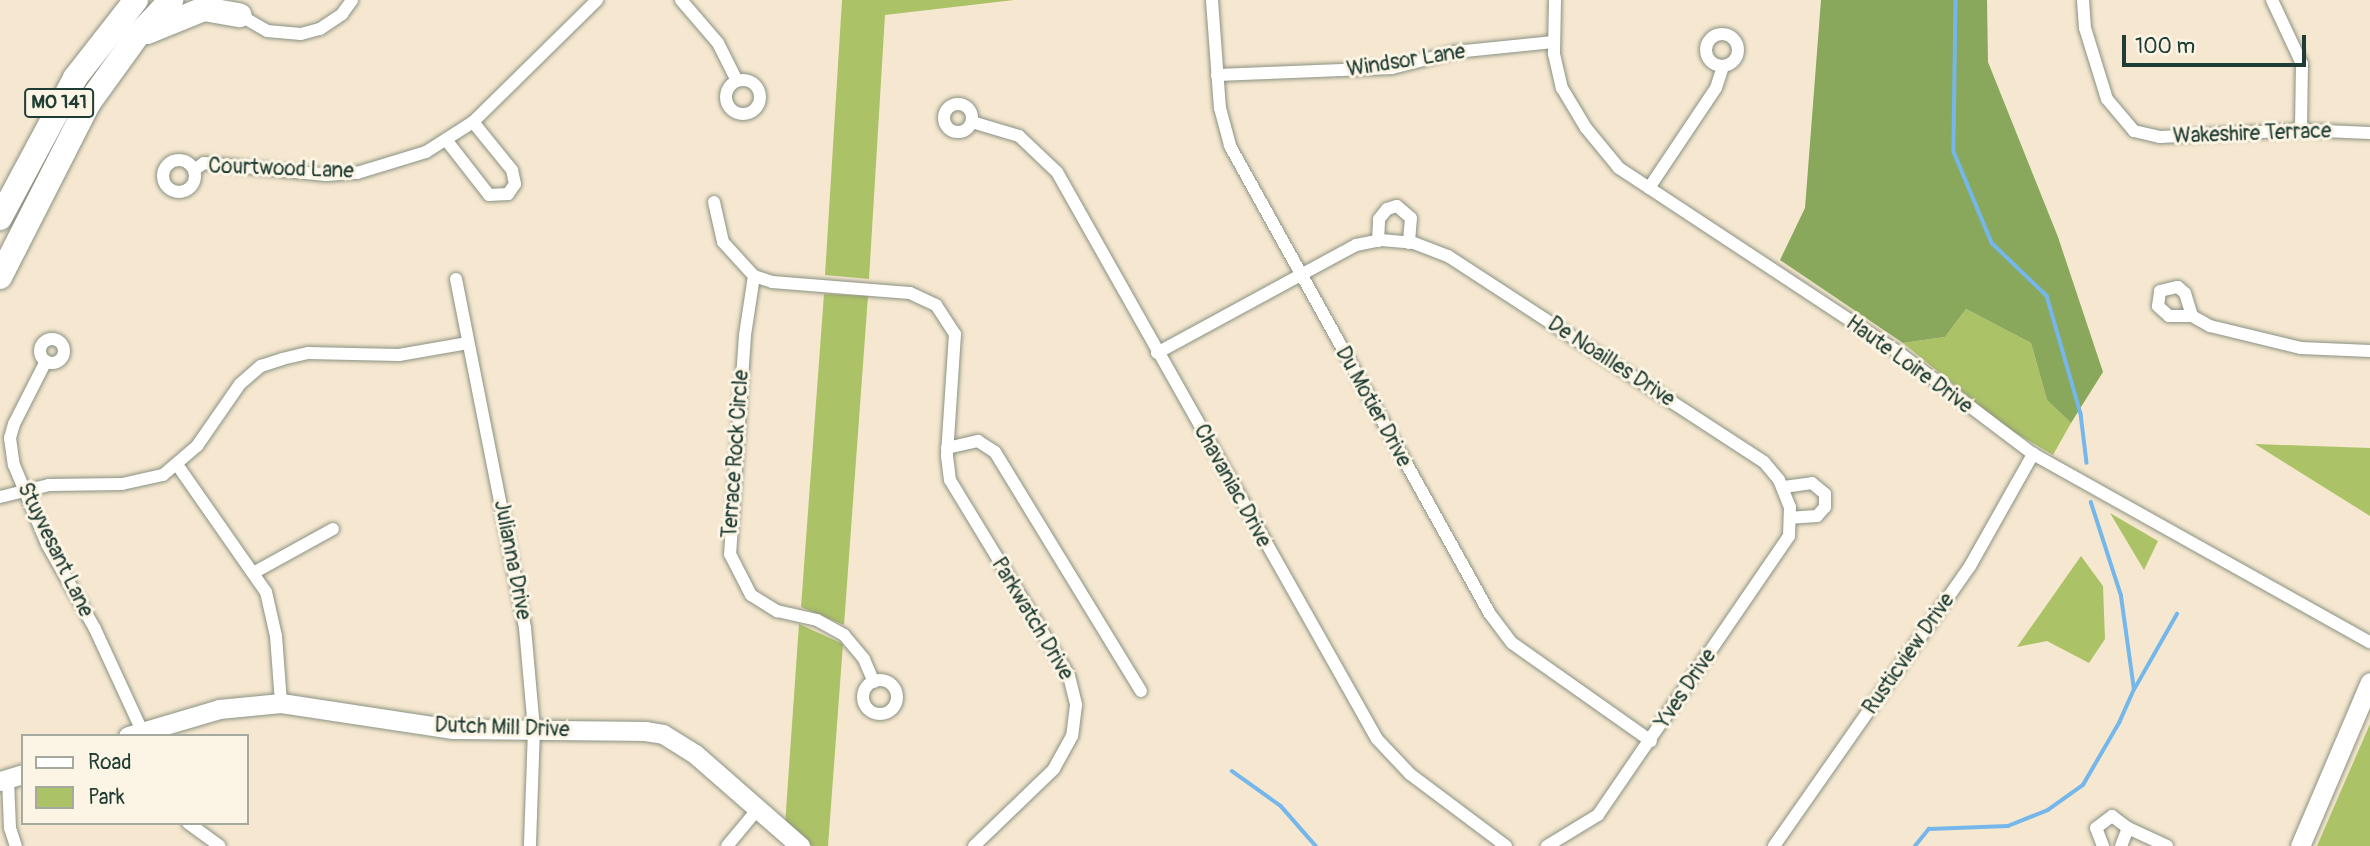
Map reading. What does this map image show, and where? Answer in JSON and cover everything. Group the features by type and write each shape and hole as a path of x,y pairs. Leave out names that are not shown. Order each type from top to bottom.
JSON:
{"highway":[{"name":"MO 141","path":"0,218 75,78 136,0"},
{"name":"MO 141","path":"0,276 88,104 137,36 171,0"},
{"path":"137,36 204,9 229,5"}],"street":[{"path":"229,5 267,31 302,34 331,22 352,0"},
{"name":"Courtwood Lane","path":"194,170 204,163 326,175 357,173 447,141 473,122 596,0"},
{"path":"681,0 718,43 737,81"},
{"name":"Du Motier Drive","path":"1212,0 1217,75 1230,146 1298,274 1503,632 1525,653 1651,741"},
{"name":"Haute Loire Drive","path":"1555,0 1553,42 1562,88 1586,128 1619,169 1898,352 2033,454 2370,642"},
{"name":"Wakeshire Terrace","path":"2083,0 2085,28 2107,99 2134,131 2174,137 2301,131 2370,132"},
{"path":"2272,0 2302,64 2301,131"},
{"name":"Windsor Lane","path":"1217,75 1392,68 1455,52 1553,42"},
{"path":"1649,188 1716,89 1723,66"},
{"name":"Chavaniac Drive","path":"972,121 1019,136 1057,172 1377,738 1410,774 1506,846"},
{"path":"447,141 485,191 495,197 508,194 515,184 512,170 473,122"},
{"path":"714,202 723,242 754,276"},
{"path":"1378,241 1379,219 1387,209 1397,206 1411,218 1409,243"},
{"name":"De Noailles Drive","path":"1157,353 1298,274 1356,245 1378,241 1409,243 1448,256 1764,462 1784,487 1791,512"},
{"name":"Parkwatch Drive","path":"754,276 772,282 893,288 936,305 951,326 957,349 947,448 956,496 1069,676 1076,705 1072,736 1054,769 974,846"},
{"name":"Terrace Rock Circle","path":"754,276 745,335 730,554 751,595 763,605 817,620 844,635 864,659 874,682"},
{"name":"Julianna Drive","path":"456,279 525,628 534,729 530,846"},
{"path":"2192,316 2210,326 2301,348 2370,351"},
{"path":"0,497 23,489 122,484 163,475 178,466 197,446 223,403 261,366 308,354 398,355 468,343"},
{"name":"Stuyvesant Lane","path":"46,361 10,438 23,489 138,734"},
{"path":"947,448 978,441 995,452 1141,691"},
{"name":"Rusticview Drive","path":"1774,846 1970,566 2033,454"},
{"path":"178,466 256,572 272,611 281,703"},
{"path":"1784,487 1812,483 1825,494 1825,508 1817,516 1791,512"},
{"name":"Yves Drive","path":"1547,846 1598,815 1651,741 1788,536 1791,512"},
{"path":"256,572 332,529"},
{"path":"2300,846 2370,682"},
{"name":"Dutch Mill Drive","path":"138,734 219,709 281,703 453,729 663,734 695,754 800,846"},
{"path":"10,778 10,828 16,846"},
{"path":"727,846 757,810"},
{"path":"2103,846 2096,833 2102,820 2117,817 2128,828 2167,846"},
{"path":"191,825 220,846"},
{"path":"2122,846 2128,828"}],"green space":[{"path":"842,0 1014,0 885,15 869,279 825,275"},
{"path":"1821,0 1987,0 1988,62 2058,237 2103,372 2071,423 2047,400 2031,343 1966,309 1945,337 1903,343 1780,260 1805,208"},
{"path":"824,294 868,296 844,625 801,607"},
{"path":"1966,309 2031,343 2047,400 2071,423 2053,455 2006,427 1903,343 1945,337"},
{"path":"2255,444 2370,448 2370,516"},
{"path":"2110,513 2158,541 2144,570"},
{"path":"2081,556 2103,586 2105,639 2089,663 2047,641 2017,647"},
{"path":"799,624 843,644 828,846 812,846 785,825"},
{"path":"2370,724 2370,846 2317,846"}],"waterway":[{"path":"1956,0 1954,152 1992,243 2047,296 2081,414 2087,463"},
{"path":"1915,846 1929,829 2008,826 2048,810 2083,785 2119,723 2134,690 2121,596 2091,503"},
{"path":"2135,688 2177,614"},
{"path":"1232,771 1281,806 1316,846"}]}
